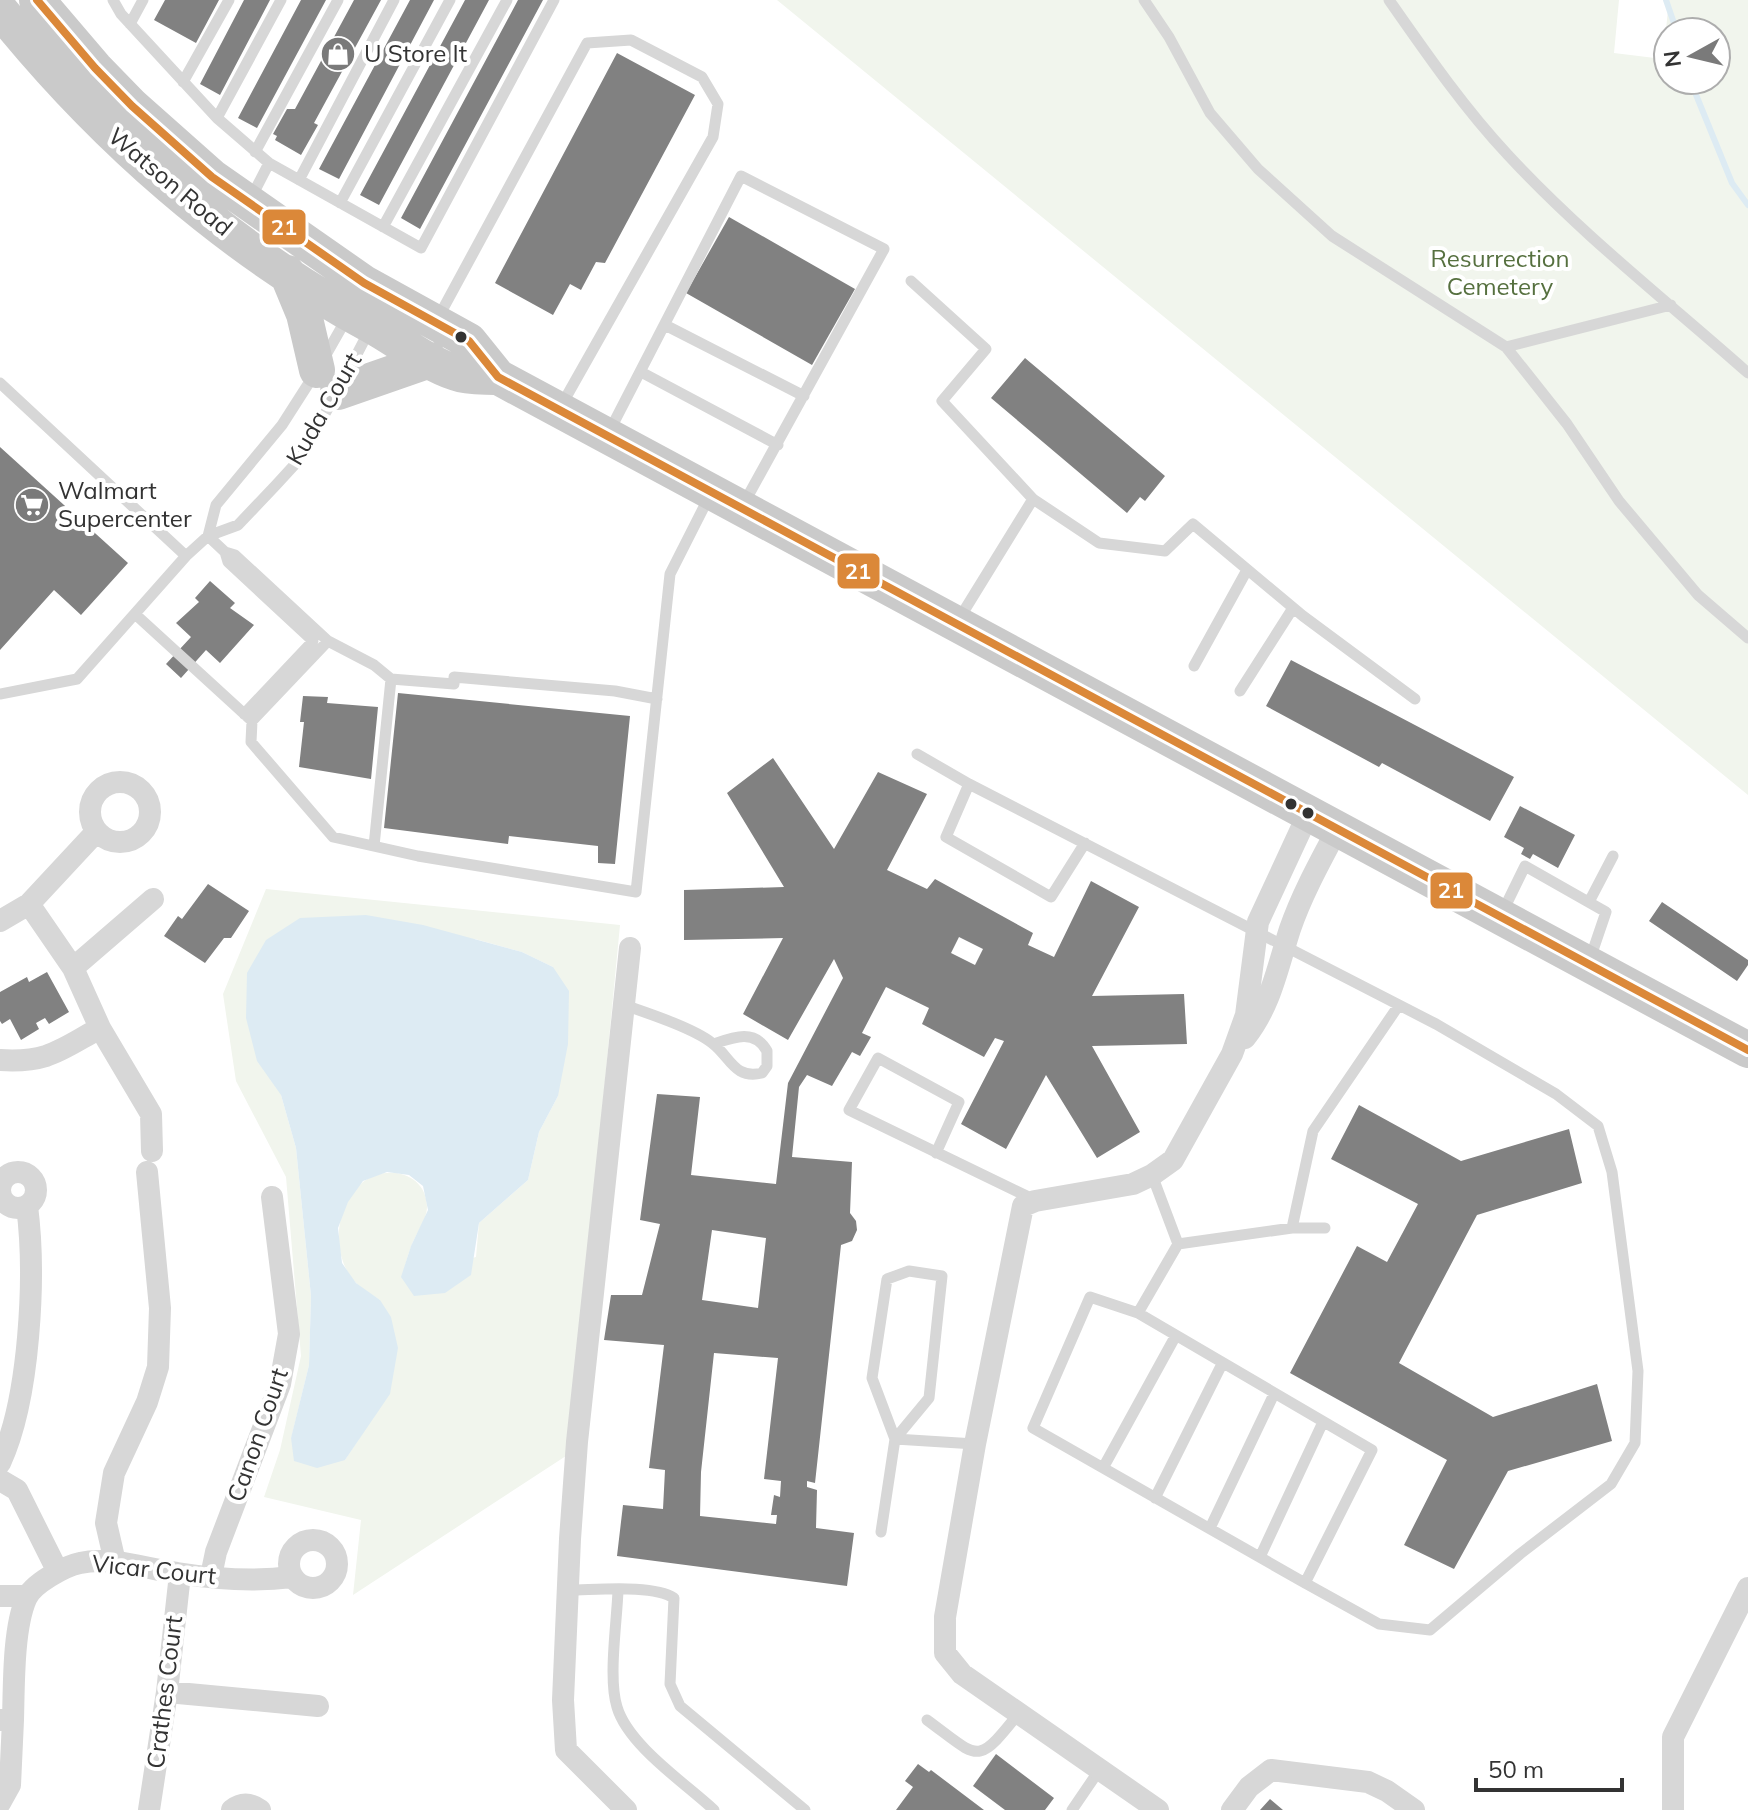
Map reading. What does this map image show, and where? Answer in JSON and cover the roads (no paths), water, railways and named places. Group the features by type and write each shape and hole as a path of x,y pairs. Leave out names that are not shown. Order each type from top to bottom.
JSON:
{"main road":[{"name":"Watson Road","path":"37,0 132,106 430,360 458,374 498,377"},
{"name":"Watson Road","path":"0,10 53,74 131,152 184,198 287,273 368,305 435,322 469,341 498,377 1748,1050"},
{"path":"287,273 328,381 430,360"}],"street":[{"path":"1232,1054 1246,1015 1258,922 1324,820"},
{"path":"1158,1810 962,1674 945,1653 945,1617 975,1444 1023,1206 1035,1201 1133,1184 1173,1160 1232,1054 1260,1018 1317,866 1324,820"},
{"path":"0,921 29,904 96,832"},
{"path":"73,968 153,899"},
{"path":"29,904 73,968 100,1028 151,1114 150,1161 160,1308 158,1367 147,1402 114,1473 106,1523 115,1562"},
{"path":"626,1810 566,1750 563,1700 577,1442 630,948"},
{"path":"0,1060 29,1062 49,1056 100,1028"},
{"name":"Canon Court","path":"211,1576 216,1552 280,1384 289,1334 272,1197"},
{"path":"0,1463 9,1443 30,1321 31,1240 27,1206"},
{"path":"0,1480 17,1490 57,1570"},
{"name":"Vicar Court","path":"26,1596 57,1570 82,1562 115,1562 180,1574 257,1581 292,1577"},
{"name":"Crathes Court","path":"149,1810 167,1692 180,1574"},
{"path":"1673,1810 1673,1737 1748,1588"},
{"path":"0,1596 26,1596 6,1720 10,1785 0,1803"},
{"path":"167,1692 318,1706"},
{"path":"1232,1810 1249,1787 1271,1770 1368,1782 1414,1810"},
{"path":"232,1810 244,1804 260,1810"}],"lane":[{"path":"113,0 130,24 183,82 255,152 269,163 421,248 554,0"},
{"path":"130,24 143,0"},
{"path":"183,82 229,0"},
{"path":"217,118 281,0"},
{"path":"255,152 338,0"},
{"path":"299,180 394,0"},
{"path":"340,203 450,0"},
{"path":"383,227 507,0"},
{"path":"1144,0 1169,37 1210,113 1258,169 1332,236 1506,347 1567,424 1619,501 1698,595 1748,638"},
{"path":"1389,0 1438,70 1507,155 1579,224 1748,373"},
{"path":"435,322 587,43 631,40 702,77 718,104 713,137 559,410"},
{"path":"247,204 269,163"},
{"path":"135,614 248,718 251,742 333,837 418,856 636,892 670,574 726,501 778,445 884,249 741,176 608,436"},
{"path":"911,281 986,349 942,401 1033,499 1099,543 1165,551 1193,524 1293,608 1415,699"},
{"name":"Kuda Court","path":"0,694 77,679 186,556 208,536 238,525 276,485 298,461 328,381 368,305"},
{"name":"Kuda Court","path":"208,536 216,505 282,425 328,381 368,305"},
{"path":"1506,347 1671,305"},
{"path":"665,325 804,396"},
{"path":"641,372 778,445"},
{"path":"0,383 186,556"},
{"path":"957,623 1033,499"},
{"path":"208,536 225,552 235,555 328,641 374,665 391,679 454,684 454,677 615,691 657,699"},
{"path":"225,552 228,562 313,641 248,718"},
{"path":"1194,666 1247,570"},
{"path":"1240,691 1293,608"},
{"path":"248,718 328,641"},
{"path":"374,846 391,679"},
{"path":"917,754 969,784 1399,1005 1556,1094 1598,1126 1612,1172 1638,1371 1635,1443 1611,1484 1520,1554 1430,1630 1379,1624 1305,1583 1033,1428 1090,1297 1138,1313 1372,1450 1305,1583"},
{"path":"969,784 946,837 1051,897 1085,843"},
{"path":"1589,902 1613,856"},
{"path":"1500,915 1525,866 1606,912 1589,964"},
{"path":"624,1005 714,1044 735,1069 745,1074 762,1073 767,1066 767,1051 757,1039 741,1036 714,1044"},
{"path":"1292,1228 1313,1131 1399,1005"},
{"path":"936,1153 959,1102 878,1058 849,1110 936,1153 1035,1201"},
{"path":"1152,1175 1178,1244"},
{"path":"1178,1244 1292,1228 1325,1228"},
{"path":"1138,1313 1178,1244"},
{"path":"881,1532 895,1439 872,1378 887,1279 909,1271 942,1276 929,1398 895,1439"},
{"path":"1103,1468 1175,1337"},
{"path":"1155,1498 1222,1364"},
{"path":"1210,1528 1274,1394"},
{"path":"1260,1557 1323,1422"},
{"path":"895,1439 975,1444"},
{"path":"569,1590 667,1593 674,1598 670,1684 680,1706 792,1806 805,1810"},
{"path":"618,1590 614,1679 617,1708 639,1744 714,1810"},
{"path":"927,1720 969,1751 978,1753 994,1745 1019,1713"},
{"path":"1072,1810 1100,1769"}],"waterway":[{"path":"1666,0 1672,16"},
{"path":"1697,96 1732,183 1748,205"}],"place":[{"name":"U Store It","path":"338,54"},
{"name":"Walmart Supercenter","path":"32,505"}],"park label":[{"name":"Resurrection Cemetery","path":"1500,273"}]}
